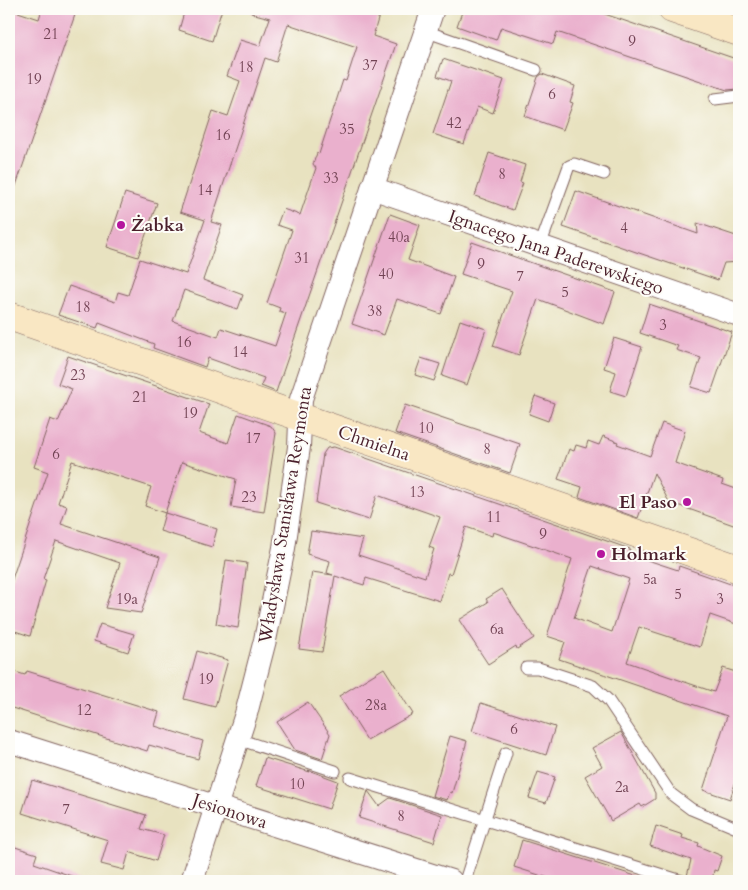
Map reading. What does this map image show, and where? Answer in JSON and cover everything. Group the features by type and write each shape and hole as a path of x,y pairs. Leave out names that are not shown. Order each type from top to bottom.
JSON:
{"street":[{"name":"Władysława Stanisława Reymonta","path":"192,881 257,676 276,587 299,447 301,399 433,9"},
{"path":"672,9 739,32"},
{"name":"Ignacego Jana Paderewskiego","path":"372,188 739,315"},
{"name":"Chmielna","path":"9,316 739,569"},
{"name":"Jesionowa","path":"9,741 451,881"}],"lane":[{"path":"425,31 536,70"},
{"path":"715,99 739,96"},
{"path":"540,246 570,166 574,164 604,174"},
{"path":"526,668 538,668 593,686 608,700 671,794 691,809 739,829"},
{"path":"238,739 335,771"},
{"path":"465,881 506,754"},
{"path":"350,778 682,881"}],"building":[{"path":"9,9 39,19 42,9 77,9 12,197 9,196"},
{"path":"185,9 222,9 212,41 179,30"},
{"path":"252,9 296,9 309,13 310,9 381,9 373,36 396,44 276,392 261,386 264,378 208,358 205,367 153,348 154,344 99,323 97,328 58,315 69,286 115,302 118,292 128,295 140,259 186,274 205,220 180,212 213,111 228,116 240,81 227,76 240,40 260,46 270,18 251,13","holes":["288,24 357,47 346,81 343,80 319,154 317,153 313,164 316,168 300,215 283,209 277,225 292,230 267,303 280,308 279,311 286,313 275,346 221,328 218,337 173,321 184,290 238,309 243,295 203,280 222,225 211,222 265,58 276,62"]},
{"path":"463,9 590,9 739,60 739,89 727,90 557,32 553,44 501,27 496,40 457,26"},
{"path":"443,59 504,80 493,113 477,107 464,144 433,134 451,81 437,76"},
{"path":"542,74 575,86 570,102 573,103 563,130 525,116 538,77"},
{"path":"489,153 525,165 520,182 523,183 513,210 475,196"},
{"path":"576,191 698,234 697,223 739,237 739,262 724,263 718,280 563,227"},
{"path":"125,193 157,203 138,257 107,247"},
{"path":"390,214 420,225 408,260 454,277 441,314 397,299 384,335 352,324"},
{"path":"472,242 615,292 604,324 538,299 519,355 493,346 512,291 461,274"},
{"path":"649,304 732,332 711,393 691,387 701,358 676,350 678,346 640,333"},
{"path":"460,320 486,329 467,385 442,376"},
{"path":"614,338 642,347 626,396 610,391 616,372 604,368"},
{"path":"68,356 209,404 199,433 228,443 238,414 271,426 276,433 264,512 231,507 236,479 182,462 165,513 145,506 151,487 72,461 58,503 67,506 61,524 160,557 141,613 105,608 120,563 56,541 43,579 46,580 30,636 9,629 9,588 48,472 34,467 50,419 58,422 72,389 58,384"},
{"path":"421,358 440,364 434,381 415,375"},
{"path":"535,396 554,403 548,421 529,414"},
{"path":"405,405 520,444 510,473 395,433"},
{"path":"662,423 685,431 675,463 723,480 722,484 739,490 739,527 669,502 654,473 638,518 579,497 582,487 558,479 569,449 574,451 576,445 586,448 588,441 599,445 603,436 618,442 617,444 650,456"},
{"path":"334,447 630,549 629,554 678,570 679,566 739,587 739,625 710,615 700,647 639,627 627,662 714,692 723,668 739,673 739,772 730,799 703,790 727,716 559,659 565,642 547,636 572,559 493,532 492,536 466,527 451,574 448,573 440,601 366,578 364,585 335,576 322,652 299,649 312,572 333,575 327,573 330,561 307,554 311,531 363,539 358,555 425,577 434,549 429,547 440,517 377,495 369,520 316,503 323,454 327,448","holes":["592,566 629,579 612,632 574,618"]},
{"path":"165,513 217,529 212,547 160,531"},
{"path":"226,560 247,563 238,628 216,624"},
{"path":"502,589 534,638 517,649 516,646 488,664 459,620 488,602 486,599"},
{"path":"100,624 134,634 128,652 94,641"},
{"path":"197,651 228,660 215,707 184,699"},
{"path":"384,668 413,714 367,740 339,696"},
{"path":"9,670 25,675 27,671 159,712 155,726 203,741 198,759 149,745 147,751 9,707"},
{"path":"308,702 330,734 322,759 295,750 277,722"},
{"path":"481,703 555,727 546,755 472,731"},
{"path":"621,732 655,793 655,799 642,807 640,804 611,821 585,776 602,766 592,748"},
{"path":"450,736 467,741 452,793 450,792 447,800 432,796"},
{"path":"265,758 338,781 329,809 256,786"},
{"path":"538,772 555,777 546,803 529,798"},
{"path":"32,780 146,815 141,829 164,835 156,861 129,852 124,870 101,864 108,840 22,813"},
{"path":"368,791 379,806 390,798 442,815 434,842 359,818"},
{"path":"656,826 683,835 682,838 699,843 698,846 722,856 717,871 714,870 712,881 689,881 687,876 691,860 650,846"},
{"path":"522,840 642,878 641,881 558,881 514,867"},
{"path":"9,845 37,854 34,863 80,879 80,881 15,881 9,879"}],"place":[{"name":"Żabka","path":"121,225"},
{"name":"El Paso","path":"687,502"},
{"name":"Holmark","path":"601,554"}]}
